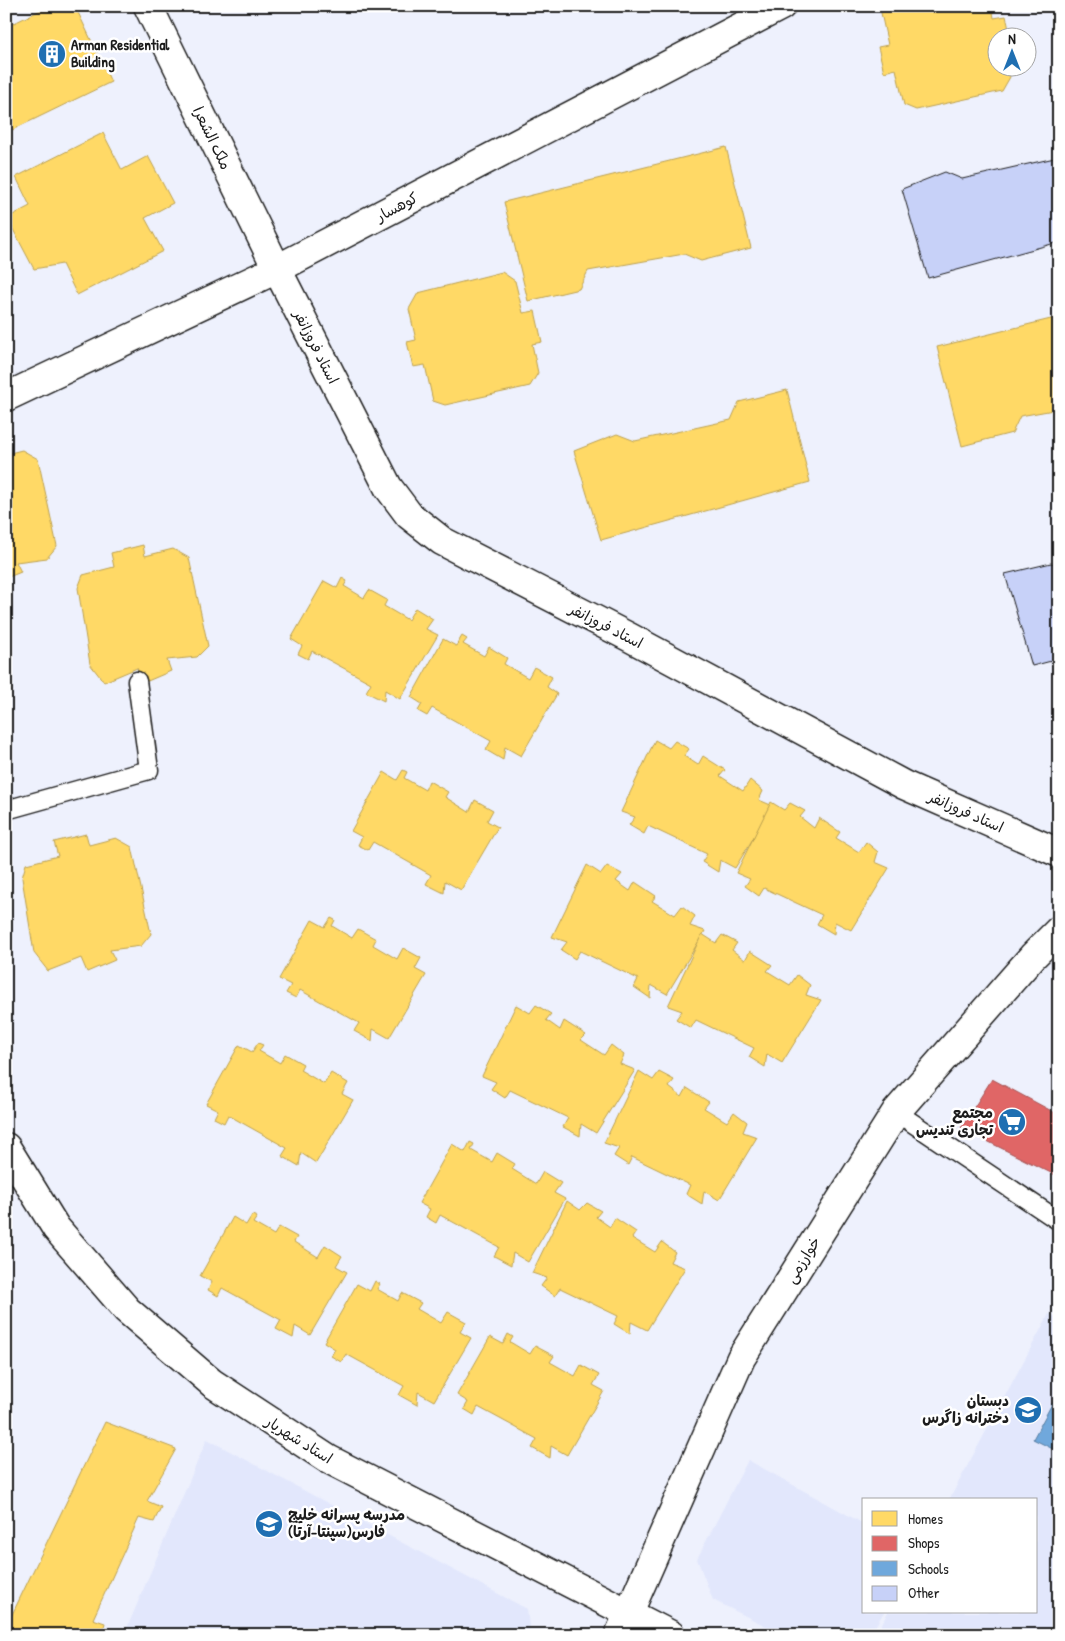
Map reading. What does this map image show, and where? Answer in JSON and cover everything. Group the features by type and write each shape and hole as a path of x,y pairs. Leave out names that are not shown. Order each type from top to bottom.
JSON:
{"street":[{"name":"ملک الشعرا","path":"148,6 277,270"},
{"name":"کوهسار","path":"6,397 277,270 782,6"},
{"name":"استاد فروزانفر","path":"277,270 388,488 409,516 442,541 629,637 904,785 1059,853"},
{"name":"خوارزمی","path":"624,1624 741,1358 896,1112 1033,956 1059,930"},
{"name":"استاد شهریار","path":"6,1147 56,1228 127,1310 212,1384 328,1459 624,1624 671,1635"}],"lane":[{"path":"6,810 149,770 138,681"},
{"path":"896,1112 1059,1221"}],"shaded area":[{"name":"دبستان دخترانه زاگرس","path":"1049,1314 1059,1319 1059,1635 876,1635 887,1614 1038,1614 1038,1498 950,1498"},
{"name":"مدرسه پسرانه خلیج فارس(سپنتا-آرتا)","path":"207,1439 527,1609 530,1635 124,1635"},
{"path":"748,1460 862,1523 862,1614 883,1614 870,1635 784,1635 713,1600 697,1559"}],"building: Homes":[{"name":"Arman Residential Building","path":"49,6 75,6 111,82 6,133 6,27"},
{"path":"885,6 992,6 994,18 1006,16 1009,28 988,28 988,78 1009,78 1002,91 916,110 904,105 896,69 884,72 878,47 888,45 881,13"},
{"path":"103,133 122,170 148,156 173,203 145,218 163,251 77,295 62,264 34,269 7,218 30,206 16,177"},
{"path":"726,147 751,248 701,261 684,254 588,271 579,289 528,301 504,202"},
{"path":"502,272 515,281 523,313 535,311 542,342 532,344 538,373 530,386 445,405 433,401 425,365 413,367 407,342 416,340 409,309 418,293"},
{"path":"1059,317 1059,409 1020,416 1012,433 962,446 937,347"},
{"path":"787,390 810,482 601,540 574,451 617,434 635,441 731,420 739,402"},
{"path":"22,450 38,459 57,546 47,558 16,562 21,572 6,578 6,454"},
{"path":"143,545 145,556 173,549 189,558 208,646 197,657 167,660 171,671 143,683 137,668 104,682 90,664 78,588 83,575 114,567 111,553"},
{"path":"342,578 347,581 344,586 364,598 369,590 387,600 384,606 408,620 415,608 433,619 426,629 438,635 400,699 385,690 384,701 366,692 371,683 312,651 308,659 298,654 302,646 291,639 324,581 337,588"},
{"path":"462,636 467,639 463,644 484,656 489,647 507,658 504,664 528,678 534,667 552,677 547,687 557,694 521,756 505,747 503,760 486,750 491,741 432,708 427,716 418,711 422,704 411,697 443,639 456,646"},
{"path":"655,740 669,748 675,741 689,749 684,756 698,765 703,756 725,770 720,776 743,791 750,780 763,791 759,800 773,806 735,868 720,860 718,872 702,862 707,854 648,826 644,834 629,825 635,817 621,812"},
{"path":"403,770 407,772 404,778 425,790 429,781 448,792 445,797 469,812 475,800 493,810 487,821 498,827 461,890 445,881 444,893 426,884 431,875 373,842 368,850 358,845 362,837 351,831 384,772 397,780"},
{"path":"771,802 784,810 790,803 805,811 800,817 814,828 819,818 840,832 836,838 859,852 866,842 878,852 875,862 889,868 851,930 835,922 834,934 817,924 822,915 764,888 759,896 745,886 750,879 736,873"},
{"path":"86,834 89,845 116,838 132,847 151,934 141,946 110,950 115,960 87,972 81,958 48,971 34,953 22,878 26,864 58,856 54,842"},
{"path":"587,865 601,874 607,866 622,874 616,881 630,891 635,882 656,896 652,901 675,915 682,906 695,916 690,926 705,931 667,994 651,985 650,998 634,987 638,979 580,951 575,959 561,950 567,942 552,937"},
{"path":"331,918 335,920 332,926 352,938 358,929 376,939 373,945 397,959 403,948 421,958 415,969 426,975 389,1038 373,1029 372,1041 354,1031 359,1023 300,990 296,998 286,993 291,985 279,979 312,920 325,927"},
{"path":"702,934 716,943 722,935 737,943 732,950 745,960 750,951 772,965 767,971 790,985 797,975 810,985 806,995 821,1000 782,1063 767,1054 765,1067 749,1057 754,1048 696,1020 691,1028 676,1019 682,1011 668,1006"},
{"path":"516,1005 530,1013 536,1005 551,1014 546,1020 560,1030 564,1021 586,1035 581,1040 604,1055 611,1045 624,1055 620,1064 635,1070 596,1133 581,1124 580,1136 563,1127 568,1118 510,1090 505,1098 491,1089 496,1082 482,1076"},
{"path":"258,1043 263,1045 259,1051 280,1063 285,1054 303,1064 300,1070 324,1084 331,1073 348,1083 342,1094 353,1100 316,1163 301,1153 299,1166 282,1156 287,1148 228,1115 224,1123 214,1118 218,1110 206,1104 239,1045 252,1052"},
{"path":"639,1071 653,1080 659,1072 674,1080 669,1087 682,1097 687,1088 709,1102 704,1108 727,1122 734,1112 747,1122 743,1132 757,1137 719,1200 704,1191 702,1204 686,1194 690,1185 632,1157 628,1165 614,1156 619,1148 604,1143"},
{"path":"470,1142 474,1144 471,1150 492,1162 497,1153 515,1164 512,1169 536,1184 543,1172 561,1183 554,1193 565,1199 528,1262 513,1253 511,1265 494,1256 499,1247 440,1215 436,1223 426,1217 430,1209 419,1203 452,1144 465,1152"},
{"path":"567,1201 580,1210 587,1203 601,1211 596,1217 610,1227 615,1218 636,1232 632,1238 655,1252 662,1242 675,1252 670,1262 685,1268 647,1330 631,1322 630,1334 614,1324 618,1316 560,1288 555,1296 541,1286 547,1278 532,1273"},
{"path":"252,1215 257,1217 253,1223 274,1235 279,1227 297,1237 294,1242 318,1257 325,1245 342,1256 336,1266 347,1272 310,1335 295,1326 293,1338 276,1329 281,1320 222,1288 218,1296 208,1290 212,1282 200,1276 233,1217 246,1225"},
{"path":"375,1281 380,1284 377,1289 398,1301 402,1293 421,1303 417,1309 441,1323 448,1312 466,1322 460,1332 471,1338 434,1401 418,1392 417,1405 399,1395 404,1386 346,1354 341,1362 331,1356 335,1349 324,1342 357,1284 370,1291"},
{"path":"508,1334 513,1337 510,1342 530,1354 535,1346 554,1356 550,1362 575,1376 581,1365 599,1375 593,1385 604,1391 567,1455 551,1446 550,1458 532,1448 537,1439 478,1407 474,1415 464,1409 468,1402 457,1395 490,1337 503,1344"},
{"path":"105,1422 176,1449 147,1501 161,1507 154,1522 139,1518 93,1619 105,1623 102,1635 6,1635 6,1627"}],"building: Shops":[{"name":"مجتمع تجاری تندیس","path":"992,1079 1059,1115 1059,1177 961,1128"}],"building: Schools":[{"path":"1059,1391 1059,1452 1033,1439"}],"building: Other":[{"path":"1059,157 1059,242 928,278 902,189 945,172 962,179"},
{"path":"1051,563 1059,565 1059,659 1032,666 1005,574"}],"place":[{"name":"Arman Residential Building","path":"52,54"},
{"name":"مجتمع تجاری تندیس","path":"1012,1122"},
{"name":"دبستان دخترانه زاگرس","path":"1028,1410"},
{"name":"مدرسه پسرانه خلیج فارس(سپنتا-آرتا)","path":"269,1524"}]}
